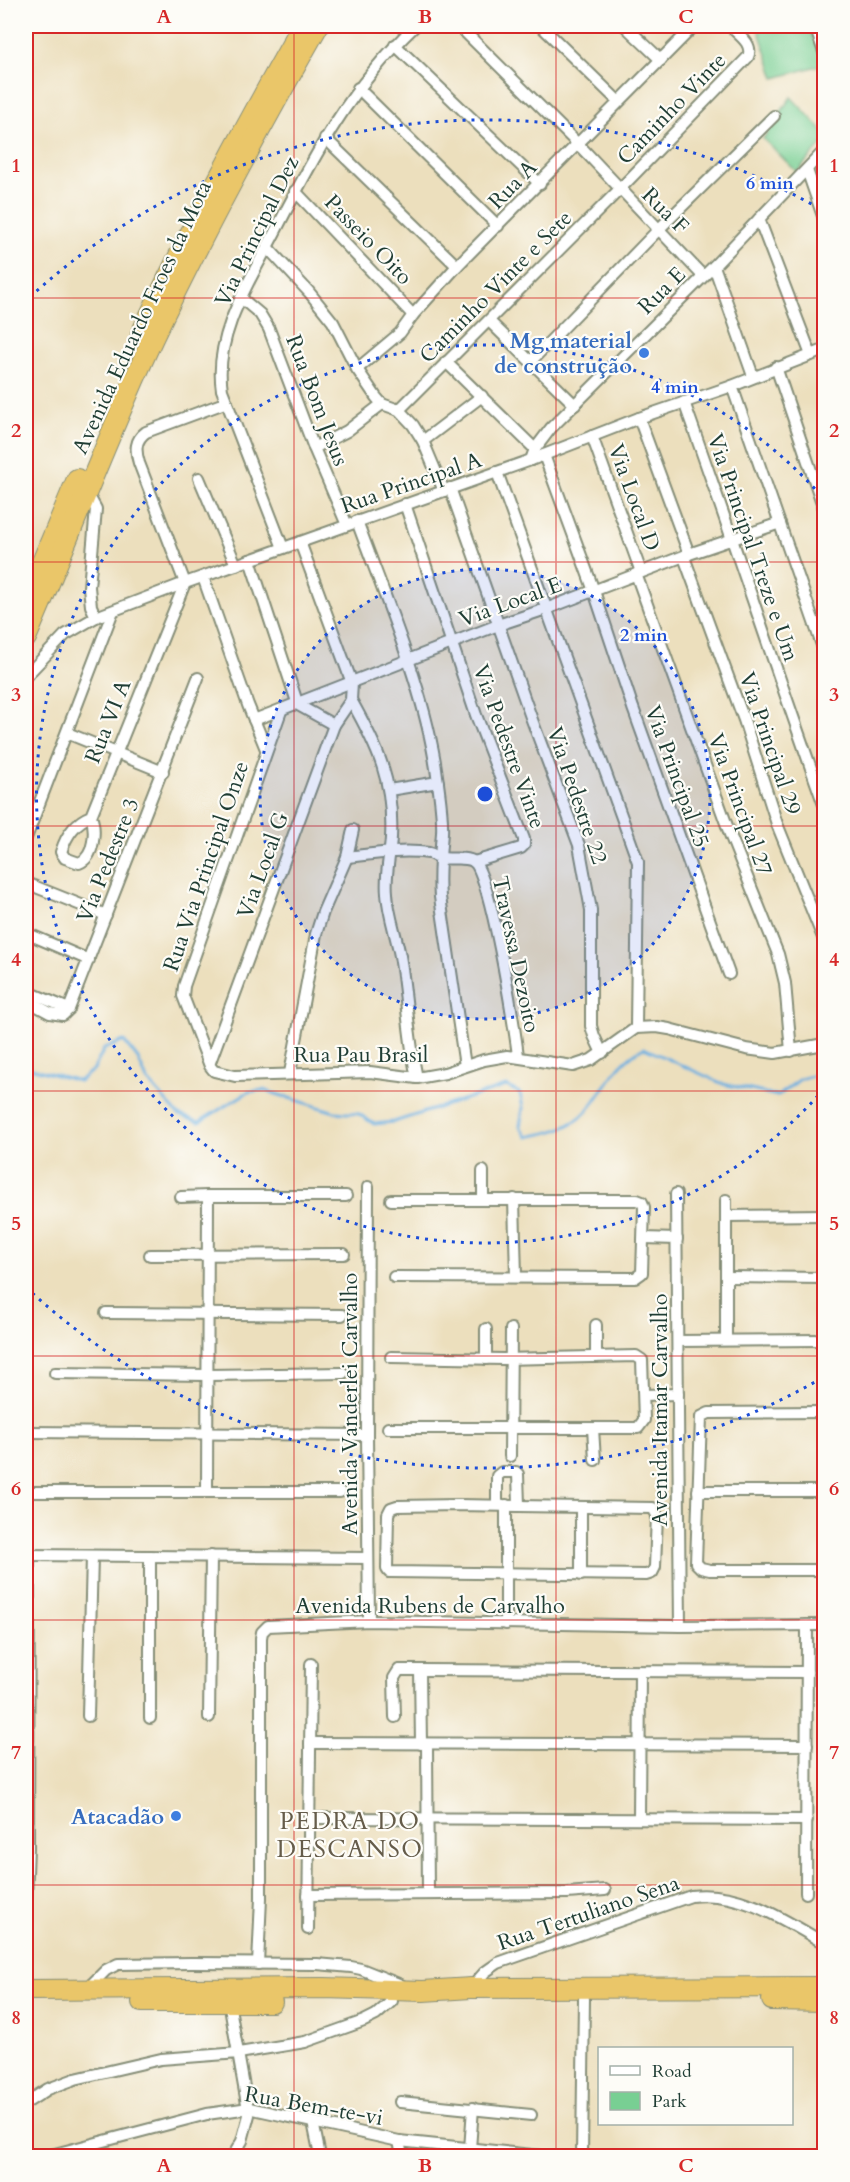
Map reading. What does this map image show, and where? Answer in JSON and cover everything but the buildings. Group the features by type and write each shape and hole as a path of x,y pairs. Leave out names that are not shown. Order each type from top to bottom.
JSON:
{"highway":[{"name":"Avenida Eduardo Froes da Mota","path":"26,600 96,434 168,275 302,26"},
{"name":"Avenida Eduardo Froes da Mota","path":"26,639 113,428 180,283 250,147 318,26"},
{"path":"26,1990 825,1987"},
{"path":"26,2002 584,1999 825,2001"}],"street":[{"name":"Via Principal Dez","path":"283,548 222,390 220,366 225,343 241,298 295,191 325,138 358,88 381,59 415,26"},
{"name":"Rua F","path":"459,26 578,144 619,190 703,276"},
{"path":"541,26 618,101"},
{"path":"625,26 661,60"},
{"name":"Rua A","path":"357,369 400,333 413,315 457,267 694,26"},
{"name":"Caminho Vinte","path":"619,190 748,57 751,51 749,46 730,26"},
{"path":"815,26 825,52"},
{"path":"395,45 540,184"},
{"path":"358,88 498,226"},
{"path":"532,360 659,229 774,116"},
{"path":"325,138 457,267"},
{"name":"Rua E","path":"540,452 547,432 714,266 825,151"},
{"path":"807,170 825,219"},
{"name":"Caminho Vinte e Sete","path":"399,410 619,190"},
{"name":"Passeio Oito","path":"295,191 413,315"},
{"path":"759,219 811,355"},
{"path":"267,247 327,315 357,369 382,404 399,410"},
{"path":"714,266 753,376"},
{"name":"Rua Bom Jesus","path":"241,298 255,309 269,329 314,448 352,523 408,661 430,734 438,782 442,831 438,858 440,897 465,1066"},
{"path":"489,321 532,360 575,405"},
{"name":"Rua Principal A","path":"26,676 65,635 96,617 531,460 540,452 732,386 776,367 825,350"},
{"path":"446,362 540,452"},
{"path":"776,367 825,509"},
{"path":"732,386 825,651"},
{"path":"423,441 482,396"},
{"path":"185,583 137,456 138,442 146,432 227,402"},
{"name":"Via Principal Treze e Um","path":"684,402 733,540 773,665 825,805"},
{"path":"314,448 348,431 382,404"},
{"name":"Via Pedestre 22","path":"399,410 413,425 423,441 447,490 579,845 591,910 591,1026 602,1053"},
{"name":"Via Principal 29","path":"639,418 744,720 777,824 825,939"},
{"name":"Via Local D","path":"592,436 639,573"},
{"name":"Via Principal 25","path":"540,452 594,591 633,708 729,974"},
{"path":"497,472 638,862 636,1028 669,1029 746,1049 775,1053 825,1044"},
{"path":"199,478 236,565"},
{"path":"86,491 96,509 89,586 91,606 96,617"},
{"path":"405,504 453,643"},
{"name":"Via Local E","path":"254,720 298,705 498,625 780,523"},
{"path":"300,542 352,683 351,700 378,750 389,789 391,803 386,889 400,955 409,1045 417,1078"},
{"path":"250,560 298,705 334,725"},
{"name":"Via Principal 27","path":"639,573 731,837 778,954 785,983 791,1051"},
{"name":"Rua Via Principal Onze","path":"203,577 266,749"},
{"name":"Rua VI A","path":"91,816 76,825 63,847 63,856 72,861 84,862 89,852 94,830 91,816 185,583"},
{"path":"26,838 114,611"},
{"name":"Via Pedestre Vinte","path":"453,643 476,715 524,839 522,848 474,862"},
{"name":"Via Pedestre 3","path":"69,1010 198,678"},
{"name":"Via Local G","path":"210,1062 334,725 351,700"},
{"name":"Rua Via Principal Onze","path":"210,1062 183,996 184,986 281,711"},
{"path":"67,733 163,772"},
{"path":"389,789 438,782"},
{"path":"290,1073 322,912 347,857 353,830"},
{"name":"Travessa Dezoito","path":"347,857 389,852 430,853 438,858 474,862 480,870 488,893 511,1008 518,1056"},
{"path":"26,883 106,915"},
{"path":"26,933 89,960"},
{"path":"26,991 69,1010 63,1015 55,1014 26,1000"},
{"name":"Rua Pau Brasil","path":"210,1062 214,1071 229,1075 370,1072 417,1078 507,1056 518,1056 567,1066 581,1065 636,1028"},
{"path":"483,1171 483,1199"},
{"name":"Avenida Vanderlei Carvalho","path":"368,1187 369,1621"},
{"name":"Avenida Itamar Carvalho","path":"676,1194 680,1626"},
{"path":"207,1492 206,1254 208,1196"},
{"path":"181,1197 346,1196"},
{"path":"514,1199 516,1277"},
{"path":"391,1200 640,1200 644,1207 642,1273 635,1278 394,1277"},
{"path":"726,1200 726,1341"},
{"path":"727,1216 825,1215"},
{"path":"644,1238 677,1239"},
{"path":"150,1255 344,1254"},
{"path":"727,1277 825,1278"},
{"path":"106,1314 342,1315"},
{"path":"596,1325 596,1357"},
{"path":"486,1329 486,1359"},
{"path":"510,1456 511,1329"},
{"path":"678,1341 825,1340"},
{"path":"388,1428 593,1428 640,1426 644,1420 640,1358 636,1356 511,1359 390,1357"},
{"path":"55,1373 207,1375 343,1373"},
{"path":"644,1395 678,1394"},
{"path":"825,1412 705,1414 700,1420 696,1563 701,1568 825,1570"},
{"path":"593,1428 595,1460"},
{"path":"26,1432 367,1435"},
{"path":"506,1624 501,1505 497,1476 502,1472 518,1474 519,1505"},
{"path":"698,1491 825,1491"},
{"path":"26,1492 340,1492"},
{"path":"501,1505 650,1508 657,1515 655,1567 652,1573 646,1575 393,1573 387,1569 388,1514 394,1506 501,1505"},
{"path":"581,1508 581,1575"},
{"path":"26,1901 27,1555 368,1558"},
{"path":"88,1716 92,1556"},
{"path":"150,1556 150,1718"},
{"path":"208,1717 211,1556"},
{"name":"Avenida Rubens de Carvalho","path":"258,1964 261,1898 262,1632 268,1626 369,1621 680,1626 825,1625"},
{"path":"806,1893 807,1625"},
{"path":"308,1929 311,1664"},
{"path":"420,1670 428,1893"},
{"path":"395,1717 394,1678 396,1672 399,1671 807,1672"},
{"path":"639,1819 640,1672"},
{"path":"310,1743 807,1745"},
{"path":"309,1818 807,1820"},
{"path":"308,1894 567,1893 605,1890"},
{"name":"Rua Tertuliano Sena","path":"471,1988 485,1972 498,1963 691,1896 718,1895 752,1905 768,1911 825,1943"},
{"path":"87,1989 112,1966 317,1964 361,1969 401,1985 423,1990"},
{"path":"582,2157 584,1999"},
{"path":"26,2103 48,2089 75,2079 161,2059 239,2053 292,2045 318,2038 376,2015 392,2001"},
{"path":"229,2002 249,2108 246,2130 233,2157"},
{"path":"400,2102 531,2115"},
{"name":"Rua Bem-te-vi","path":"47,2157 207,2114 249,2108 470,2153 542,2157"},
{"path":"470,2153 473,2108"},
{"path":"313,2122 320,2157"},
{"path":"399,2140 402,2157"}],"green space":[{"path":"757,26 808,26 824,64 775,78"},
{"path":"791,97 824,132 824,142 797,172 763,139"}],"waterway":[{"path":"26,1067 79,1081 94,1069 104,1049 124,1041 138,1059 147,1080 179,1115 199,1122 248,1092 263,1090 335,1112 359,1114 374,1124 394,1122 506,1086 520,1093 523,1108 520,1126 527,1137 560,1129 581,1117 626,1060 644,1048 723,1084 778,1096 800,1079 824,1073"}],"place":[{"name":"Mg material de construção","path":"644,353"},
{"name":"Atacadão","path":"176,1816"}],"district":[{"name":"PEDRA DO DESCANSO","path":"350,1835"}]}
